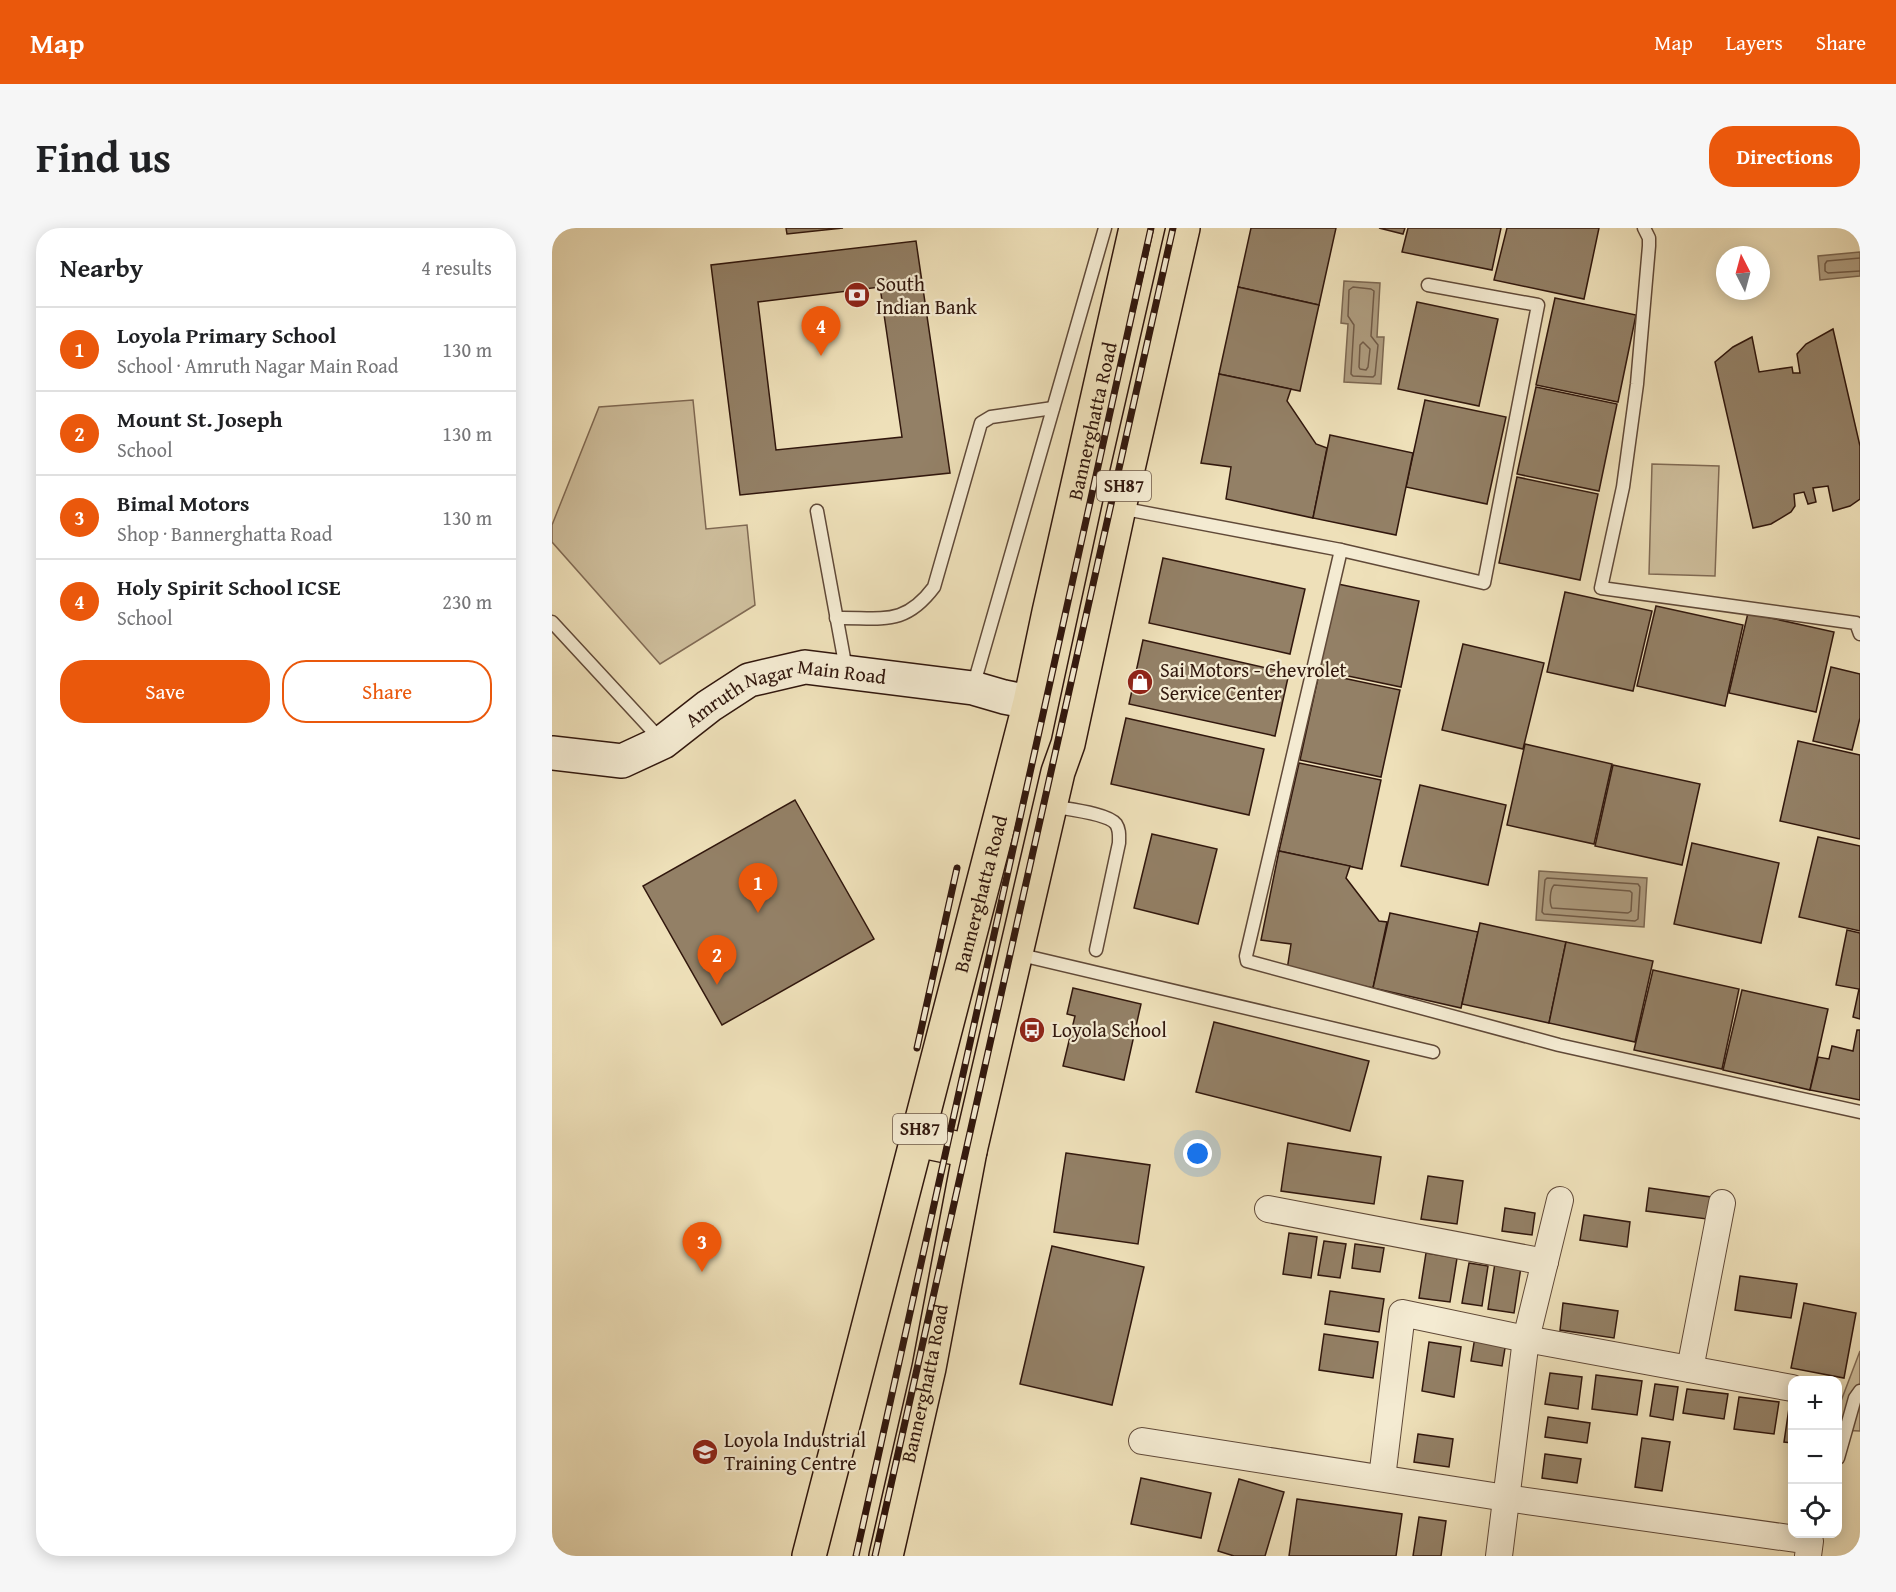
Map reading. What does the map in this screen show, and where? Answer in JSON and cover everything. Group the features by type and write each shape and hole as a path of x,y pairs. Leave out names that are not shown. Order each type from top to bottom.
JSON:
{"main road":[{"name":"Bannerghatta Road","path":"809,1556 1030,702 1048,612 1136,228"},
{"name":"Bannerghatta Road","path":"886,1556 929,1368 970,1151 1058,772 1068,744 1183,228"},
{"name":"Amruth Nagar Main Road","path":"552,753 622,761 663,742 709,706 749,680 805,667 973,688 1030,702"},
{"path":"917,1140 970,1151"}],"street":[{"path":"1499,1556 1526,1339 1560,1200"},
{"path":"1690,1369 1722,1203"},
{"path":"1268,1209 1545,1262"},
{"path":"1382,1479 1402,1313 1526,1339 1788,1387"},
{"path":"1142,1441 1811,1544"}],"lane":[{"path":"973,688 1106,228"},
{"path":"1644,228 1649,238 1649,246 1637,384 1623,487 1601,588 1856,623 1860,634"},
{"path":"1119,508 1341,550 1484,583 1538,305 1428,285"},
{"path":"836,618 894,617 909,612 922,603 934,587 981,423 991,417 1053,408"},
{"path":"817,511 847,673"},
{"path":"1341,550 1246,956 1247,961 1559,1045 1860,1112"},
{"path":"552,622 663,742"},
{"path":"1050,806 1103,817 1112,820 1117,826 1119,843 1096,950"},
{"path":"1016,954 1433,1052"},
{"path":"1842,1444 1855,1398 1860,1391"}],"shaded area":[{"path":"693,400 706,529 747,525 755,605 660,664 552,542 552,525 599,407"},
{"path":"1652,464 1719,466 1715,576 1649,574"},
{"path":"1860,1351 1860,1431 1842,1430 1842,1398"}],"water":[{"path":"1860,252 1860,276 1820,280 1818,256"},
{"path":"1344,281 1380,283 1377,337 1384,337 1381,384 1344,382 1348,324 1341,323"},
{"path":"1539,871 1647,878 1644,927 1536,920"}],"building":[{"path":"786,228 843,228 787,234"},
{"path":"1251,228 1336,228 1319,305 1238,287"},
{"path":"1379,228 1405,228 1403,234"},
{"path":"1408,228 1501,228 1492,270 1402,252"},
{"path":"1507,228 1599,228 1584,299 1494,280"},
{"path":"916,241 950,473 740,495 711,265","holes":["880,287 902,437 776,450 758,302"]},
{"path":"1238,287 1319,305 1300,391 1219,374"},
{"path":"1555,298 1636,315 1618,402 1536,385"},
{"path":"1417,302 1498,319 1479,406 1398,389"},
{"path":"1833,329 1860,446 1860,499 1850,506 1833,511 1828,486 1813,488 1816,502 1808,504 1804,492 1794,494 1795,506 1791,512 1771,524 1753,528 1715,362 1733,347 1752,337 1759,372 1792,367 1793,373 1800,373 1797,354 1806,344"},
{"path":"1219,374 1291,389 1287,401 1316,444 1327,448 1313,518 1226,499 1231,467 1201,463"},
{"path":"1536,387 1617,404 1599,491 1517,474"},
{"path":"1425,400 1506,417 1487,504 1406,487"},
{"path":"1330,435 1413,453 1396,535 1313,518"},
{"path":"1517,477 1598,494 1580,580 1499,563"},
{"path":"1163,558 1305,589 1290,654 1149,623"},
{"path":"1338,584 1419,601 1401,687 1319,670"},
{"path":"1565,592 1652,611 1633,691 1547,672"},
{"path":"1656,606 1743,625 1725,706 1637,686"},
{"path":"1748,613 1834,632 1816,712 1729,693"},
{"path":"1143,640 1289,673 1275,736 1129,704"},
{"path":"1463,644 1544,663 1523,749 1442,730"},
{"path":"1831,667 1860,674 1860,718 1852,750 1813,741"},
{"path":"1319,673 1400,690 1381,777 1300,760"},
{"path":"1126,718 1264,749 1249,815 1111,784"},
{"path":"1798,741 1860,755 1860,839 1780,821"},
{"path":"1525,744 1612,764 1594,844 1507,825"},
{"path":"1299,763 1381,780 1362,869 1279,851"},
{"path":"1613,765 1700,784 1682,865 1595,846"},
{"path":"1420,785 1506,805 1488,885 1401,866"},
{"path":"795,800 874,939 722,1025 643,886"},
{"path":"1152,834 1217,849 1198,924 1134,908"},
{"path":"1818,837 1860,846 1860,931 1799,917"},
{"path":"1692,843 1779,863 1761,943 1674,924"},
{"path":"1279,851 1350,866 1346,878 1379,921 1387,922 1373,988 1287,970 1291,944 1261,940"},
{"path":"1390,913 1478,932 1461,1008 1373,988"},
{"path":"1480,923 1566,942 1549,1023 1462,1004"},
{"path":"1847,930 1860,933 1860,1019 1853,1017 1859,989 1836,985"},
{"path":"1566,942 1653,961 1635,1042 1549,1023"},
{"path":"1653,970 1739,989 1722,1069 1634,1050"},
{"path":"1073,988 1141,1004 1124,1080 1063,1066 1075,1016 1067,1014"},
{"path":"1742,990 1828,1009 1810,1090 1723,1070"},
{"path":"1214,1022 1369,1061 1350,1131 1196,1092"},
{"path":"1857,1030 1860,1030 1860,1100 1810,1090 1818,1057 1829,1059 1832,1046 1853,1051"},
{"path":"1288,1143 1381,1157 1374,1204 1281,1191"},
{"path":"1066,1153 1150,1165 1138,1244 1054,1232"},
{"path":"1428,1176 1463,1181 1457,1224 1421,1219"},
{"path":"1649,1188 1711,1197 1707,1219 1646,1211"},
{"path":"1505,1208 1535,1213 1532,1235 1502,1231"},
{"path":"1584,1215 1630,1222 1627,1247 1580,1240"},
{"path":"1289,1233 1317,1237 1311,1278 1283,1274"},
{"path":"1324,1241 1346,1244 1340,1278 1318,1275"},
{"path":"1355,1244 1384,1248 1380,1272 1352,1268"},
{"path":"1052,1246 1144,1267 1112,1405 1020,1384"},
{"path":"1426,1253 1457,1258 1450,1302 1419,1298"},
{"path":"1469,1263 1488,1266 1482,1306 1462,1303"},
{"path":"1495,1263 1521,1267 1514,1313 1488,1309"},
{"path":"1740,1276 1797,1284 1791,1318 1735,1310"},
{"path":"1330,1291 1384,1299 1379,1332 1325,1324"},
{"path":"1563,1303 1618,1311 1614,1338 1560,1330"},
{"path":"1804,1303 1856,1313 1844,1378 1791,1368"},
{"path":"1324,1334 1378,1342 1373,1378 1319,1370"},
{"path":"1475,1337 1506,1342 1502,1366 1471,1361"},
{"path":"1429,1342 1461,1347 1454,1397 1422,1391"},
{"path":"1550,1373 1582,1377 1578,1409 1545,1404"},
{"path":"1596,1375 1642,1381 1637,1415 1592,1409"},
{"path":"1655,1384 1678,1387 1673,1420 1650,1416"},
{"path":"1687,1389 1728,1394 1724,1419 1683,1413"},
{"path":"1739,1397 1779,1402 1774,1434 1734,1429"},
{"path":"1788,1415 1788,1442 1784,1442"},
{"path":"1548,1417 1590,1423 1587,1443 1545,1437"},
{"path":"1418,1434 1453,1439 1449,1467 1414,1462"},
{"path":"1642,1438 1670,1442 1662,1491 1635,1487"},
{"path":"1545,1454 1581,1459 1577,1483 1542,1478"},
{"path":"1141,1478 1211,1493 1201,1538 1131,1524"},
{"path":"1239,1479 1284,1492 1265,1556 1234,1556 1218,1551"},
{"path":"1297,1499 1402,1514 1396,1556 1289,1556"},
{"path":"1419,1517 1446,1521 1441,1556 1413,1556"}],"railway":[{"path":"856,1556 1151,228"},
{"path":"875,1556 1173,228"},
{"path":"917,1048 957,868"}],"place":[{"name":"South Indian Bank","path":"857,295"},
{"name":"Holy Spirit School ICSE","path":"821,356"},
{"name":"Sai Motors - Chevrolet Service Center","path":"1140,682"},
{"name":"Loyola Primary School","path":"758,913"},
{"name":"Mount St. Joseph","path":"717,985"},
{"name":"Loyola School","path":"1032,1030"},
{"name":"Bimal Motors","path":"702,1272"},
{"name":"Loyola Industrial Training Centre","path":"705,1452"}]}
